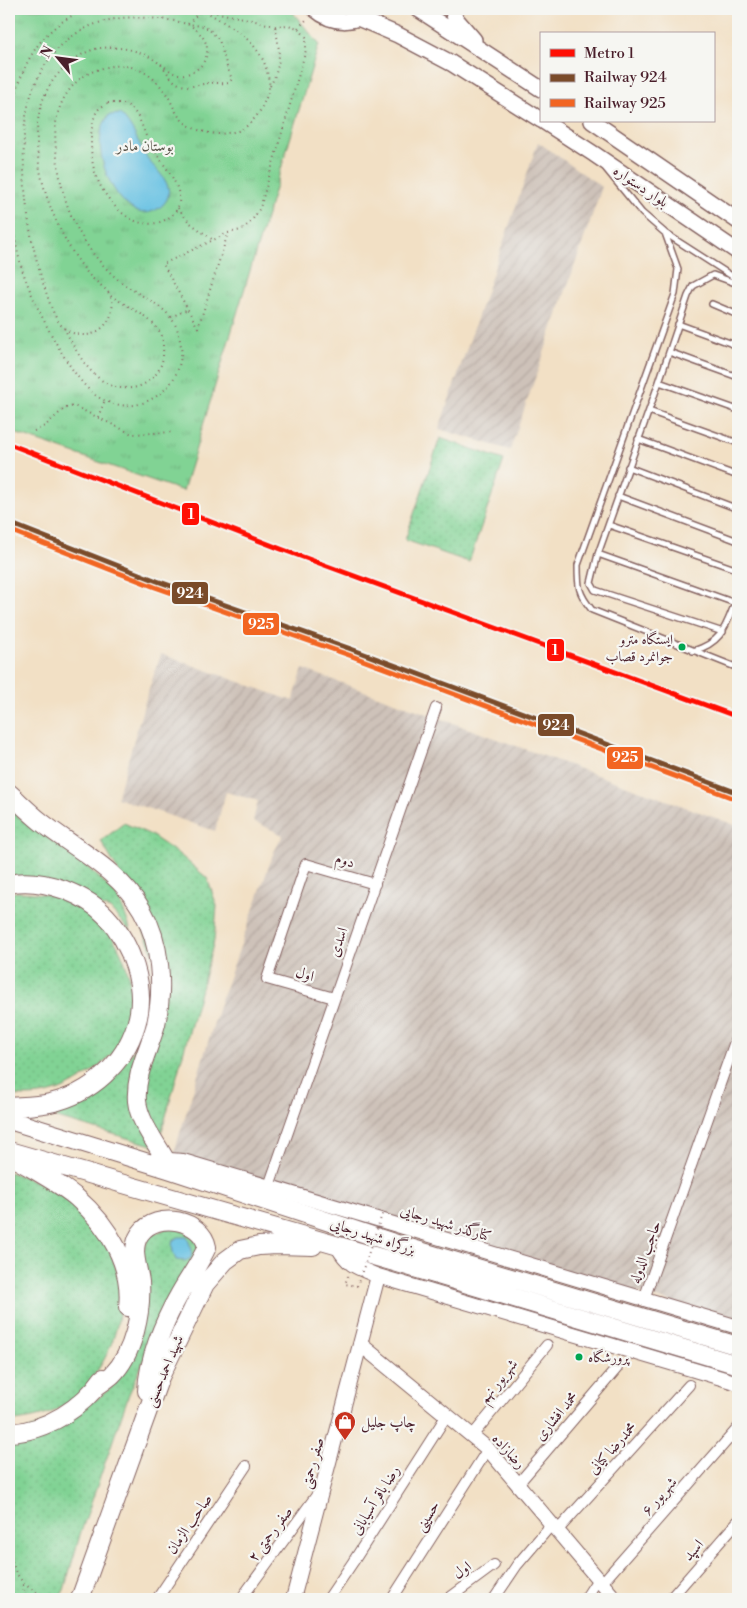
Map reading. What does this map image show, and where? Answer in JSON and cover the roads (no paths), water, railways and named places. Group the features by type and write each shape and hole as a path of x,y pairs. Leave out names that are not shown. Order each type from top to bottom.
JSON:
{"highway":[{"path":"9,793 40,821 103,866 121,883 142,910 155,941 160,972 160,997 156,1024 138,1079 137,1102 144,1122 165,1159"},
{"path":"9,884 38,883 54,886 74,894 106,915 121,934 130,954 139,989 140,1006 137,1024 122,1055 110,1071 91,1086 74,1095 50,1103 9,1107"},
{"name":"بزرگراه شهید رجایی","path":"9,1120 400,1245 738,1346"},
{"path":"9,1153 76,1197 104,1225 122,1259 130,1296 126,1332 112,1365 97,1386 80,1404 64,1415 31,1429 9,1433"},
{"name":"بزرگراه شهید رجایی","path":"9,1153 738,1364"},
{"path":"97,1386 113,1374 125,1356 136,1330 141,1304 140,1280 135,1257 136,1244 140,1234 148,1226 159,1222 186,1223 198,1230 206,1239 207,1247 177,1299 151,1362 147,1384 147,1412"},
{"name":"شهید احمدحسنی","path":"80,1599 160,1377 205,1284 224,1260 240,1250 277,1245 338,1247"}],"main road":[{"path":"315,9 325,16 347,21 358,18 372,9"},
{"path":"418,9 540,88"},
{"path":"452,9 455,18 489,56"},
{"name":"بلوار دستواره","path":"358,18 398,35 451,63 540,120"},
{"name":"بلوار دستواره","path":"544,122 738,252"},
{"name":"بلوار دستواره","path":"593,122 738,221"}],"street":[{"name":"اسدی","path":"269,1186 436,708"},
{"name":"دوم","path":"267,979 306,864 375,884"},
{"name":"اول","path":"267,979 334,998"},
{"name":"حاجب الدوله","path":"670,1226 738,1033"},
{"name":"کنارگذر شهید رجایی","path":"144,1162 165,1159 183,1161 738,1327"},
{"path":"338,1247 344,1258 352,1265 378,1276 738,1383"},
{"name":"صفر رحمتی","path":"293,1599 378,1276"},
{"name":"رضازاده","path":"360,1344 488,1449 615,1599"},
{"name":"شهریور نهم","path":"472,1436 547,1345"},
{"name":"محمد افشاری","path":"518,1484 617,1368"},
{"name":"محمدرضا کیانی","path":"555,1528 689,1386"},
{"name":"رضا باقر آسیابانی","path":"328,1599 447,1415"},
{"name":"شهریور ۶","path":"585,1599 738,1428"},
{"name":"حسینی","path":"392,1599 488,1449"},
{"name":"صاحب الزمان","path":"156,1599 246,1466"},
{"name":"صفر رحمتی ۲","path":"241,1599 323,1487"},
{"name":"اسپد","path":"670,1599 738,1522"},
{"path":"494,1599 517,1565 555,1528"},
{"name":"اول","path":"448,1599 494,1566"}],"lane":[{"path":"594,154 642,213 665,233 738,280"},
{"path":"665,233 678,269 675,294 578,565 578,582 582,598 592,610 738,668"},
{"path":"724,632 595,590 591,583 598,554 688,296 693,286 713,275 738,284"},
{"path":"712,304 738,315"},
{"path":"678,324 738,346"},
{"path":"669,352 738,377"},
{"path":"659,382 738,410"},
{"path":"649,411 738,443"},
{"path":"638,439 738,476"},
{"path":"628,468 738,509"},
{"path":"618,496 738,541"},
{"path":"608,525 738,570"},
{"path":"598,554 735,603"},
{"path":"693,651 706,647 724,632 738,596"},
{"name":"حاجب الدوله","path":"644,1299 670,1226"}],"water":[{"path":"120,114 129,124 150,162 167,183 169,193 164,204 148,213 136,211 126,204 117,194 104,167 100,139 103,126 109,115"},
{"path":"179,1237 187,1237 192,1250 191,1258 185,1261 176,1260 173,1253 173,1240"}],"metro line":[{"name":"1","path":"9,444 281,549 738,717"}],"rail line":[{"name":"924","path":"9,523 157,581 351,649 738,793"},
{"name":"925","path":"9,530 155,587 349,655 736,799"}],"place":[{"name":"ایستگاه مترو جوانمرد قصاب","path":"682,647"},
{"name":"پرورشگاه","path":"579,1357"},
{"name":"چاپ جلیل","path":"345,1441"}],"park label":[{"name":"بوستان مادر","path":"145,146"}]}
